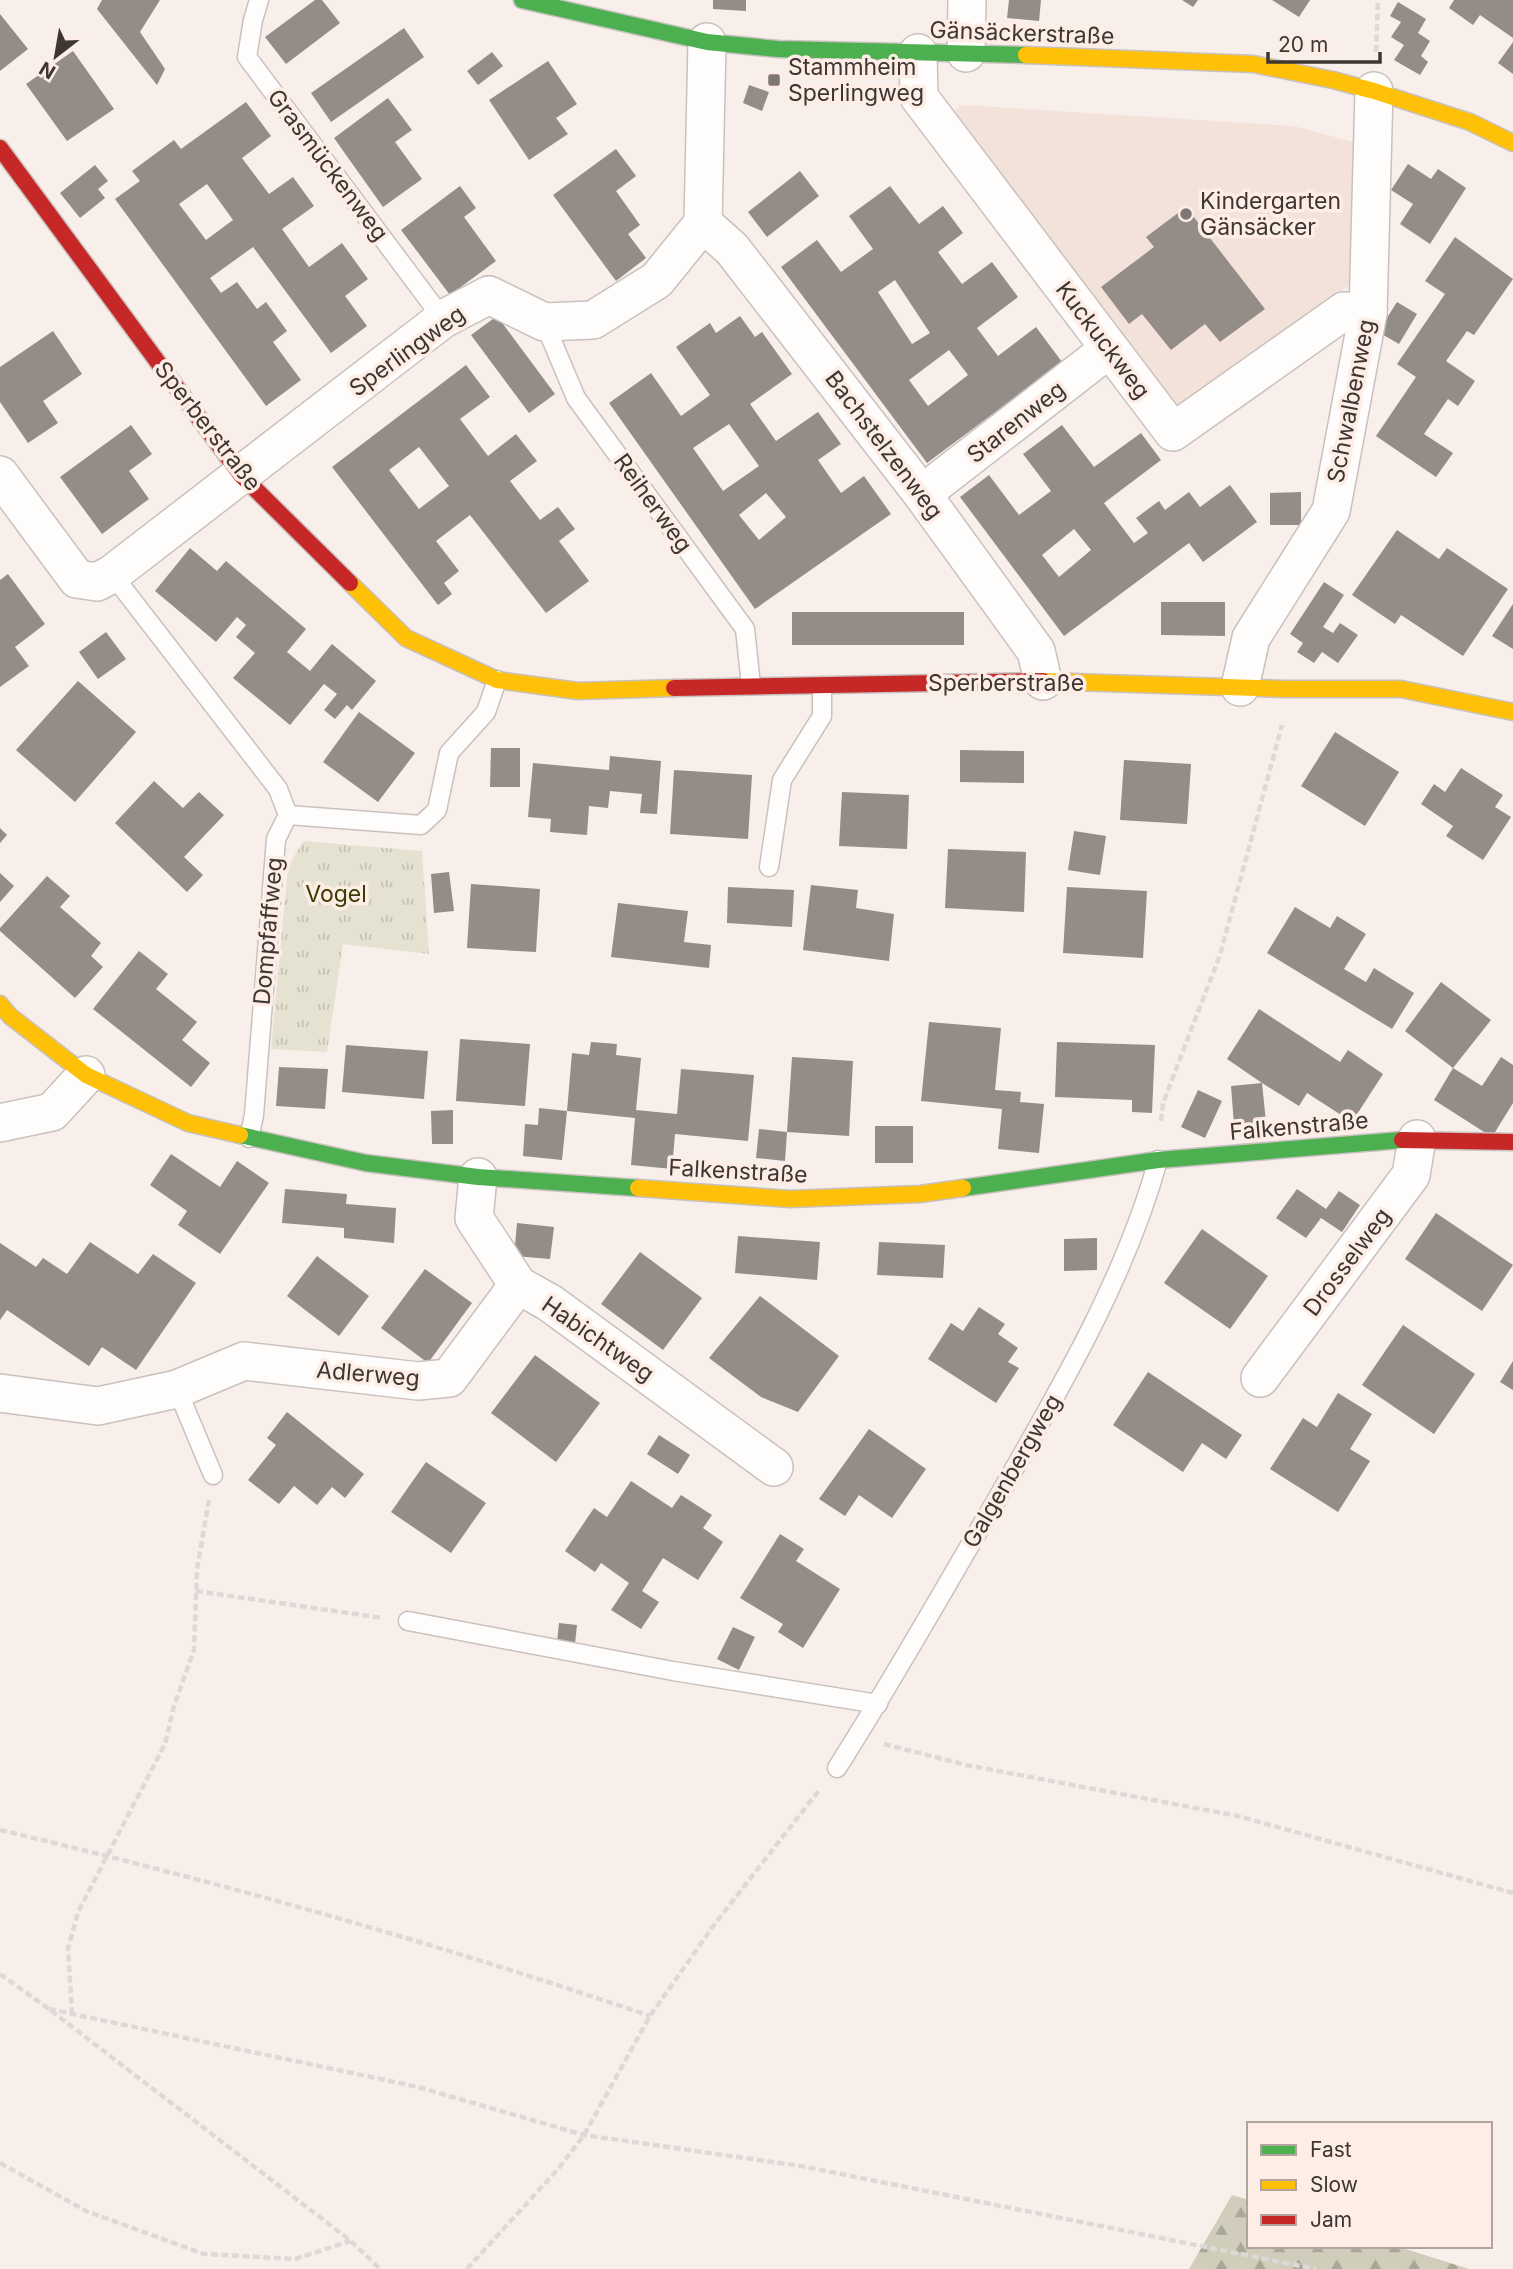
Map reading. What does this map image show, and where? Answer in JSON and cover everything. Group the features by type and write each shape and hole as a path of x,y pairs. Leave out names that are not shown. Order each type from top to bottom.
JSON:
{"street":[{"name":"Gänsäckerstraße","path":"522,0 707,42 778,48 1253,64 1374,91 1470,122 1513,143"},
{"path":"966,53 967,0"},
{"path":"703,223 707,42"},
{"name":"Kuckuckweg","path":"918,52 919,97 1173,432 1344,311 1368,313"},
{"name":"Schwalbenweg","path":"1240,687 1251,638 1331,511 1368,313 1374,91"},
{"name":"Sperberstraße","path":"0,148 241,475 406,638 497,680 578,691 751,685 1043,681 1401,689 1513,712"},
{"name":"Sperlingweg","path":"112,574 443,319 489,295 544,322 593,320 657,280 703,223"},
{"name":"Bachstelzenweg","path":"703,223 732,248 922,494 1036,651 1043,681"},
{"name":"Starenweg","path":"922,494 1109,349"},
{"path":"0,475 77,579 97,582 112,574"},
{"name":"Falkenstraße","path":"0,1004 10,1016 86,1075 188,1123 366,1163 478,1177 790,1199 920,1194 1158,1160 1416,1139 1513,1142"},
{"path":"0,1123 52,1112 86,1075"},
{"name":"Drosselweg","path":"1260,1378 1411,1175 1416,1139"},
{"name":"Habichtweg","path":"478,1177 474,1218 518,1285 550,1303 774,1467"},
{"name":"Adlerweg","path":"0,1393 98,1406 177,1389 244,1361 418,1381 449,1378 518,1285"}],"lane":[{"name":"Grasmückenweg","path":"259,0 247,57 443,319"},
{"name":"Reiherweg","path":"544,322 576,398 745,629 751,685"},
{"path":"112,574 278,789 288,815 421,825 438,810 449,753 486,712 497,680"},
{"path":"769,867 782,780 822,716 822,686"},
{"name":"Dompfaffweg","path":"249,1138 254,1115 276,839 288,815"},
{"name":"Galgenbergweg","path":"837,1768 878,1704 1017,1464 1094,1324 1149,1195 1158,1160"},
{"path":"177,1389 213,1475"},
{"path":"408,1621 673,1671 878,1704"}],"path":[{"path":"1374,91 1378,0"},
{"path":"1158,1160 1163,1103 1220,955 1282,728"},
{"path":"72,2014 68,1949 78,1912 165,1744 174,1706 194,1650 197,1569 213,1475"},
{"path":"196,1591 408,1621"},
{"path":"857,1737 966,1765 1238,1816 1513,1893"},
{"path":"467,2269 559,2168 584,2135 650,2016 714,1925 837,1768"},
{"path":"0,1830 328,1916 575,1990 650,2016"},
{"path":"0,1974 351,2241 380,2269"},
{"path":"49,2009 418,2087 584,2135 802,2166 1316,2269"},
{"path":"0,2163 86,2211 204,2255 295,2259 351,2241"}],"shaded area":[{"name":"Kindergarten Gänsäcker","path":"962,105 1294,126 1357,143 1351,284 1189,411 1164,406 946,117"}],"green space":[{"name":"Vogel","path":"303,841 422,851 429,954 343,944 327,1052 271,1049 288,867"},
{"path":"1232,2195 1247,2199 1247,2248 1402,2248 1469,2269 1189,2269"}],"building":[{"path":"102,0 160,0 140,32 165,69 157,85 97,9"},
{"path":"315,0 322,0 340,23 286,64 265,37"},
{"path":"713,0 746,0 746,11 713,9"},
{"path":"1009,0 1041,0 1039,21 1007,18"},
{"path":"1182,0 1198,0 1193,7"},
{"path":"1272,0 1310,0 1299,17"},
{"path":"1454,0 1513,0 1513,38 1480,15 1473,25 1449,8"},
{"path":"1398,2 1426,19 1418,33 1430,41 1421,56 1428,62 1420,75 1394,60 1404,45 1391,37 1401,22 1390,16"},
{"path":"0,14 28,49 0,71"},
{"path":"404,28 424,57 331,122 311,93"},
{"path":"1513,42 1513,74 1498,63"},
{"path":"73,51 114,109 67,141 26,84"},
{"path":"492,52 503,66 478,85 467,71"},
{"path":"548,61 577,104 556,118 568,134 529,160 489,100"},
{"path":"749,85 769,92 762,111 743,103"},
{"path":"388,98 412,130 395,142 422,179 383,207 334,138"},
{"path":"246,102 271,136 242,158 269,194 293,177 314,206 282,229 309,267 342,243 368,279 345,296 367,326 331,353 253,247 210,278 221,293 237,282 257,309 266,302 287,331 273,342 301,380 266,406 115,199 140,181 132,171 174,140 181,149","holes":["207,184 233,220 206,240 179,204"]},
{"path":"616,149 636,176 616,191 640,225 628,234 646,258 616,281 553,195"},
{"path":"1408,164 1431,179 1438,169 1466,188 1430,244 1400,224 1413,204 1391,190"},
{"path":"95,165 108,181 98,189 105,198 80,218 60,193"},
{"path":"800,171 819,196 767,237 748,212"},
{"path":"460,186 476,208 464,217 496,261 450,295 401,230"},
{"path":"890,186 919,224 943,206 963,233 938,252 962,284 992,262 1018,297 977,328 998,356 1036,327 1062,362 927,463 781,267 817,240 841,272 873,249 849,216","holes":["895,280 930,333 912,344 878,292","949,350 968,375 928,406 909,380"]},
{"path":"1186,207 1265,309 1220,342 1205,324 1171,350 1142,314 1129,324 1101,287 1154,247 1146,237"},
{"path":"1455,237 1513,279 1474,335 1467,331 1446,361 1475,381 1458,406 1448,399 1424,434 1453,453 1436,477 1376,436 1416,377 1397,364 1445,294 1425,281"},
{"path":"1397,302 1417,314 1399,344 1378,332"},
{"path":"497,316 555,394 529,413 471,335"},
{"path":"740,316 755,337 762,332 792,374 750,404 776,441 818,412 841,444 818,460 841,493 864,476 891,514 755,609 609,403 651,373 681,416 710,395 676,347 710,323 716,333","holes":["729,424 759,466 723,491 693,448","766,493 786,517 759,540 739,515"]},
{"path":"53,331 82,374 43,401 58,423 28,443 0,402 0,367"},
{"path":"466,365 490,397 460,419 488,456 516,434 537,461 510,481 540,520 558,507 575,529 559,541 589,581 546,613 470,515 436,541 459,571 444,583 452,594 438,605 332,467","holes":["419,447 449,486 419,509 389,470"]},
{"path":"131,425 152,454 129,471 149,499 102,534 60,477"},
{"path":"1062,425 1094,467 1141,433 1161,460 1104,503 1134,543 1148,533 1136,518 1159,501 1165,510 1189,492 1200,507 1230,485 1257,522 1203,562 1189,543 1064,636 960,497 989,475 1019,515 1051,491 1023,454","holes":["1074,529 1091,550 1059,577 1042,555"]},
{"path":"1301,492 1301,525 1270,525 1270,493"},
{"path":"1397,530 1439,559 1447,548 1508,589 1463,656 1401,615 1395,624 1352,595"},
{"path":"190,548 217,571 226,561 306,629 287,652 310,671 332,644 376,681 352,710 347,705 335,719 324,710 337,694 324,684 290,725 233,678 255,653 236,637 246,625 237,617 216,642 155,591"},
{"path":"8,574 45,624 15,647 29,666 0,687 0,580"},
{"path":"1324,582 1344,595 1323,627 1333,633 1340,623 1358,635 1338,663 1322,652 1314,663 1297,652 1303,643 1290,634"},
{"path":"1161,602 1225,602 1225,636 1161,635"},
{"path":"1513,604 1513,649 1492,636"},
{"path":"792,612 964,612 964,645 792,645"},
{"path":"106,632 126,659 98,679 79,652"},
{"path":"78,681 136,732 75,802 16,750"},
{"path":"359,712 415,753 378,802 323,762"},
{"path":"1335,732 1399,772 1365,826 1301,786"},
{"path":"491,748 520,748 520,787 490,787"},
{"path":"960,750 1024,751 1024,783 960,782"},
{"path":"610,756 661,761 657,814 640,813 642,794 610,791 608,808 589,806 587,835 550,832 551,819 528,817 533,763 609,770"},
{"path":"1124,760 1191,764 1187,824 1120,820"},
{"path":"1461,768 1503,795 1495,807 1511,817 1483,860 1446,836 1453,826 1421,804 1434,784 1445,792"},
{"path":"674,770 752,775 748,839 670,834"},
{"path":"154,781 183,808 199,792 224,815 184,857 203,875 187,892 115,823"},
{"path":"842,792 909,795 907,849 839,846"},
{"path":"0,828 7,835 0,843"},
{"path":"1074,831 1106,836 1100,875 1068,870"},
{"path":"948,849 1026,852 1024,912 945,908"},
{"path":"449,872 454,911 434,913 431,874"},
{"path":"0,873 14,886 0,902"},
{"path":"47,876 70,896 60,907 101,943 91,956 103,967 75,998 0,931"},
{"path":"471,884 540,889 536,952 467,948"},
{"path":"811,885 858,890 856,908 894,914 889,961 803,950"},
{"path":"728,887 794,890 792,927 727,923"},
{"path":"1067,887 1147,891 1143,958 1063,953"},
{"path":"618,903 688,911 684,942 711,945 709,968 611,957"},
{"path":"1295,907 1330,928 1337,916 1366,934 1344,969 1366,982 1374,968 1414,993 1392,1029 1267,953"},
{"path":"139,951 168,974 156,989 197,1022 182,1040 210,1063 191,1087 93,1009"},
{"path":"1441,982 1491,1020 1453,1068 1405,1031"},
{"path":"1259,1009 1340,1062 1348,1050 1383,1074 1352,1122 1307,1093 1299,1106 1227,1059"},
{"path":"929,1022 1001,1028 995,1090 1021,1092 1020,1102 1044,1104 1039,1153 998,1149 1002,1109 921,1101"},
{"path":"460,1039 530,1044 525,1106 456,1101"},
{"path":"591,1042 617,1044 616,1055 641,1058 636,1110 677,1114 681,1069 754,1075 748,1141 675,1134 672,1169 631,1165 635,1118 567,1111 572,1053 589,1055"},
{"path":"1057,1042 1155,1045 1152,1113 1132,1112 1132,1100 1055,1097"},
{"path":"346,1045 428,1051 424,1099 342,1092"},
{"path":"792,1057 853,1061 849,1136 787,1132"},
{"path":"1501,1057 1513,1065 1513,1103 1492,1137 1434,1100 1453,1068 1482,1086"},
{"path":"279,1067 328,1069 325,1109 276,1106"},
{"path":"1262,1083 1266,1122 1234,1125 1231,1086"},
{"path":"1198,1090 1222,1101 1205,1138 1181,1127"},
{"path":"539,1108 567,1111 562,1160 523,1156 525,1124 538,1125"},
{"path":"453,1110 453,1144 432,1144 431,1111"},
{"path":"875,1126 913,1126 913,1163 875,1163"},
{"path":"759,1129 787,1132 785,1161 756,1158"},
{"path":"171,1154 220,1187 237,1161 269,1183 220,1254 178,1225 187,1211 150,1185"},
{"path":"285,1189 347,1194 346,1204 396,1208 394,1243 344,1238 344,1228 282,1223"},
{"path":"1297,1189 1326,1209 1339,1191 1360,1205 1342,1232 1321,1218 1306,1238 1276,1218"},
{"path":"1436,1213 1513,1265 1482,1311 1405,1259"},
{"path":"517,1223 554,1227 550,1259 514,1256"},
{"path":"1202,1229 1268,1276 1230,1329 1164,1283"},
{"path":"738,1236 820,1242 817,1280 735,1273"},
{"path":"1097,1238 1097,1270 1064,1271 1064,1239"},
{"path":"90,1242 138,1274 153,1254 196,1283 136,1370 102,1347 89,1366 7,1310 0,1320 0,1243 36,1267 43,1258 67,1274"},
{"path":"879,1242 945,1245 943,1278 877,1275"},
{"path":"640,1252 702,1298 663,1350 601,1304"},
{"path":"317,1256 369,1296 339,1336 287,1296"},
{"path":"425,1269 472,1303 428,1363 381,1328"},
{"path":"760,1296 839,1356 798,1412 761,1397 709,1358"},
{"path":"979,1307 1005,1324 998,1334 1018,1348 1008,1362 1019,1368 996,1403 928,1359 951,1323 963,1331"},
{"path":"1403,1325 1475,1374 1434,1434 1362,1385"},
{"path":"535,1355 600,1403 556,1462 491,1413"},
{"path":"1513,1361 1513,1390 1500,1382"},
{"path":"1148,1372 1242,1435 1226,1459 1202,1443 1183,1472 1113,1425"},
{"path":"1338,1393 1372,1414 1350,1449 1370,1461 1338,1512 1270,1469 1303,1418 1317,1427"},
{"path":"287,1412 364,1474 345,1498 332,1487 317,1505 294,1486 279,1504 248,1480 276,1445 267,1438"},
{"path":"869,1429 926,1469 892,1518 859,1495 845,1516 819,1499"},
{"path":"659,1435 690,1455 678,1474 647,1454"},
{"path":"426,1462 486,1503 451,1553 391,1512"},
{"path":"631,1481 672,1508 681,1495 712,1515 703,1528 723,1542 698,1580 663,1558 642,1591 659,1602 641,1629 611,1610 629,1583 601,1563 595,1572 565,1551 594,1508 607,1517"},
{"path":"780,1534 804,1549 796,1561 840,1589 803,1648 778,1632 783,1624 740,1598"},
{"path":"559,1623 577,1625 575,1644 557,1642"},
{"path":"733,1627 755,1637 739,1670 717,1659"}],"traffic: fast":[{"path":"522,0 707,42 778,49 1026,55"},
{"path":"240,1135 366,1163 478,1177 638,1188"},
{"path":"963,1188 1158,1160 1402,1140"}],"traffic: slow":[{"path":"1026,55 1253,64 1374,91 1470,122 1513,143"},
{"path":"350,583 406,638 497,680 578,691 674,688"},
{"path":"1043,681 1286,689 1401,689 1513,712"},
{"path":"0,1004 10,1016 86,1075 188,1123 240,1135"},
{"path":"638,1188 790,1199 920,1194 963,1188"}],"traffic: jam":[{"path":"0,148 241,475 350,583"},
{"path":"674,688 1043,681"},
{"path":"1402,1140 1513,1142"}],"place":[{"name":"Stammheim Sperlingweg","path":"774,80"},
{"name":"Kindergarten Gänsäcker","path":"1186,214"}]}
